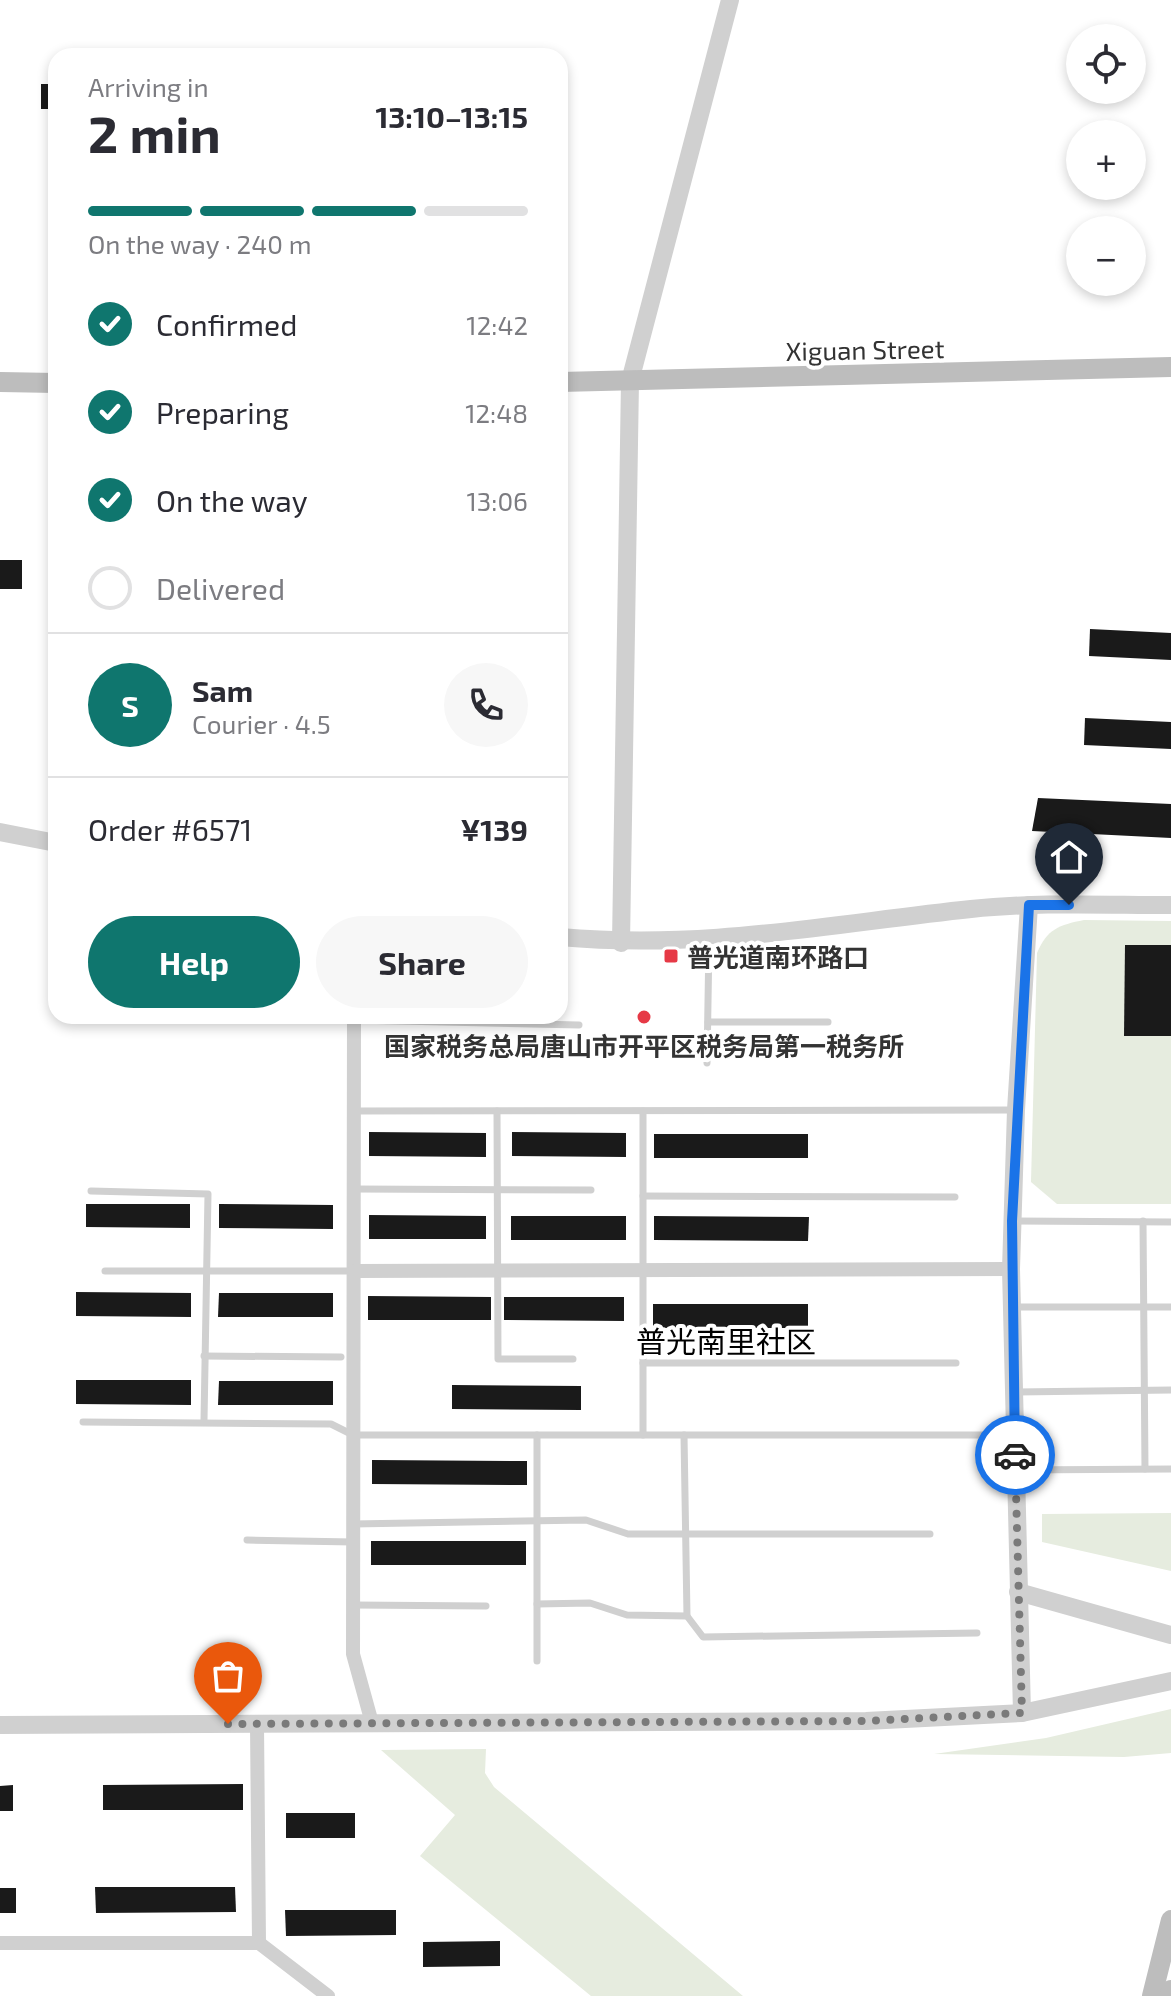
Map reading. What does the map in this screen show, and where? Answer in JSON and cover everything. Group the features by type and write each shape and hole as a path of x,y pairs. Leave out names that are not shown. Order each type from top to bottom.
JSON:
{"main road":[{"name":"Xiguan Street","path":"568,382 1171,367"},
{"path":"0,382 48,383"},
{"path":"1152,1996 1171,1920"},
{"path":"1169,1996 1171,1990"}],"street":[{"path":"621,943 630,381 730,0"},
{"path":"0,832 48,841"},
{"path":"568,938 621,943 709,941 1029,905 1171,905"},
{"path":"1022,1713 1011,1269 1016,1110 1029,905"},
{"path":"354,1024 353,1654 372,1723"},
{"path":"354,1271 1011,1269"},
{"path":"1018,1592 1171,1635"},
{"path":"0,1725 866,1721 1022,1713 1171,1681"},
{"path":"257,1724 259,1943"},
{"path":"0,1943 259,1943 328,1996"}],"lane":[{"path":"707,1063 709,941"},
{"path":"708,1022 828,1022"},
{"path":"547,1024 579,1025"},
{"path":"355,1111 1016,1110"},
{"path":"497,1111 498,1359 573,1359"},
{"path":"643,1111 643,1435"},
{"path":"355,1189 591,1190"},
{"path":"91,1191 208,1194 204,1271 204,1421"},
{"path":"643,1196 955,1197"},
{"path":"1012,1221 1171,1222"},
{"path":"1143,1221 1145,1469"},
{"path":"105,1271 354,1271"},
{"path":"1012,1307 1171,1307"},
{"path":"204,1356 341,1357"},
{"path":"643,1363 956,1363"},
{"path":"1015,1392 1171,1390"},
{"path":"83,1422 331,1424 353,1435 1014,1435"},
{"path":"537,1435 537,1661"},
{"path":"684,1435 687,1616 703,1637 977,1633"},
{"path":"1015,1470 1171,1469"},
{"path":"353,1524 586,1520 628,1534 930,1534"},
{"path":"247,1540 353,1542"},
{"path":"537,1604 590,1603 627,1615 687,1616"},
{"path":"353,1605 486,1606"}],"shaded area":[{"path":"1084,920 1171,921 1171,1204 1057,1204 1031,1182 1037,953 1045,938 1055,929"},
{"path":"1171,1513 1171,1571 1042,1542 1042,1514"},
{"path":"1171,1709 1171,1753 1124,1757 934,1754 1046,1738"},
{"path":"486,1749 485,1773 494,1787 743,1996 591,1996 420,1856 455,1815 381,1750"}],"building":[{"path":"41,84 48,84 48,109 41,109"},
{"path":"0,560 22,560 22,589 0,589"},
{"path":"1090,629 1171,633 1171,660 1089,656"},
{"path":"1085,718 1171,722 1171,749 1084,745"},
{"path":"1038,798 1171,804 1171,838 1032,831"},
{"path":"1125,945 1171,945 1171,1036 1124,1036"},
{"path":"369,1132 486,1133 486,1157 369,1156"},
{"path":"512,1132 626,1133 626,1157 512,1156"},
{"path":"654,1134 808,1134 808,1158 654,1158"},
{"path":"86,1204 190,1204 190,1228 86,1227"},
{"path":"219,1204 333,1205 333,1229 219,1228"},
{"path":"369,1215 486,1216 486,1239 369,1239"},
{"path":"511,1216 626,1216 626,1240 511,1240"},
{"path":"654,1216 809,1217 808,1241 654,1240"},
{"path":"76,1292 191,1293 191,1317 76,1316"},
{"path":"219,1293 333,1293 333,1317 218,1317"},
{"path":"368,1296 491,1297 491,1320 368,1320"},
{"path":"504,1297 624,1297 624,1321 504,1320"},
{"path":"653,1304 808,1304 808,1328 653,1328"},
{"path":"76,1380 191,1380 191,1405 76,1404"},
{"path":"219,1381 333,1381 333,1405 218,1405"},
{"path":"452,1385 581,1386 581,1410 452,1409"},
{"path":"372,1460 527,1461 527,1485 372,1484"},
{"path":"371,1541 526,1541 526,1565 371,1565"},
{"path":"243,1784 243,1810 103,1810 103,1785"},
{"path":"13,1785 13,1811 0,1811 0,1786"},
{"path":"286,1813 355,1813 355,1838 286,1838"},
{"path":"95,1887 235,1887 236,1912 96,1913"},
{"path":"0,1888 16,1888 16,1913 0,1913"},
{"path":"285,1910 396,1910 396,1935 286,1936"},
{"path":"500,1941 500,1966 423,1967 423,1942"}],"way so far":[{"path":"228,1724 866,1721 1022,1713 1015,1455"}],"place":[{"name":"普光道南环路口","path":"671,956"},
{"name":"国家税务总局唐山市开平区税务局第一税务所","path":"644,1017"}],"district":[{"name":"普光南里社区","path":"726,1341"}],"route":[{"path":"1015,1455 1012,1221 1029,905 1069,905"}]}
